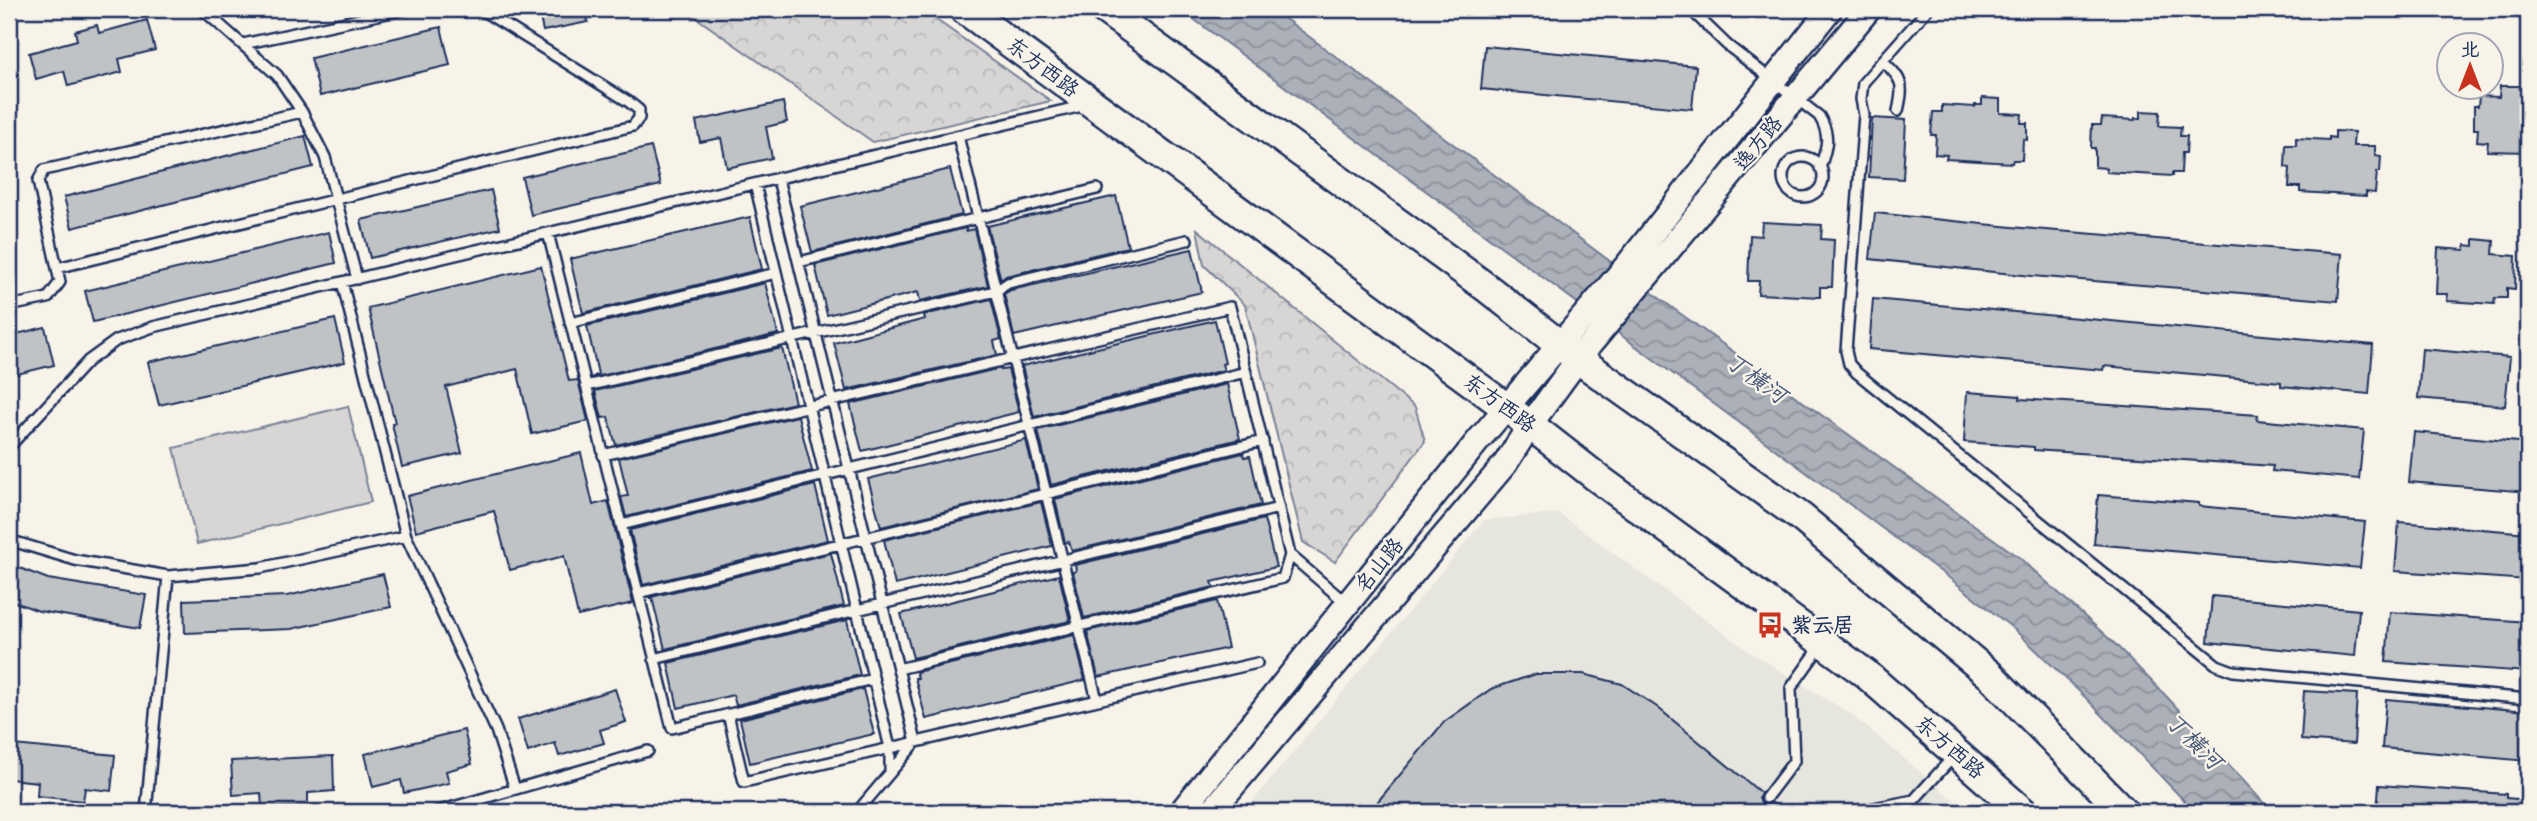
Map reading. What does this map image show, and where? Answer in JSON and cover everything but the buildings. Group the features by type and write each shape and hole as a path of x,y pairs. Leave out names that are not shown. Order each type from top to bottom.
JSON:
{"main road":[{"name":"东方西路","path":"964,9 1866,674 2023,812"},
{"path":"1104,9 1487,288 1569,352 1802,518 1990,675 2124,812"}],"street":[{"name":"逸方路","path":"1580,320 1628,264 1830,9"},
{"name":"逸方路","path":"1569,352 1603,329 1869,9"},
{"name":"名山路","path":"1211,812 1505,464 1530,425 1569,352 1580,320"},
{"name":"名山路","path":"1181,812 1506,407 1569,352"}],"lane":[{"path":"202,9 277,75 302,112 325,157 357,279"},
{"path":"243,44 406,9"},
{"path":"57,268 633,126 639,118 639,110 629,102 480,9"},
{"path":"1690,9 1727,45 1819,116 1827,128 1829,142 1820,168 1822,181 1815,192 1802,197 1786,188 1783,182 1784,170 1792,160 1810,159 1820,168"},
{"path":"1928,9 1863,83 1861,99 1864,115 1846,351 1849,364 2217,665 2233,671 2528,699"},
{"path":"2517,9 2528,18"},
{"path":"1883,61 1899,76 1903,89 1898,111"},
{"path":"9,447 88,361 117,340 153,327 1092,104"},
{"path":"9,306 48,298 60,282 38,181 44,170 302,112"},
{"path":"958,136 1097,700"},
{"path":"778,179 916,742"},
{"path":"755,184 890,748 890,774"},
{"path":"799,262 1097,188"},
{"path":"548,233 672,728 873,679"},
{"path":"586,386 996,291 1008,283 1187,240"},
{"path":"570,323 776,273"},
{"path":"342,282 406,536 496,730 515,789"},
{"path":"603,455 1230,307 1290,555 1283,578 898,669"},
{"path":"621,525 1246,373"},
{"path":"638,593 1262,441"},
{"path":"654,659 1279,508"},
{"path":"9,540 75,560 168,576 260,568 406,536"},
{"path":"1290,555 1347,604"},
{"path":"146,812 168,576"},
{"path":"1766,798 1794,761 1791,688 1823,642"},
{"path":"728,714 744,782 1257,663"},
{"path":"857,812 916,742"},
{"path":"436,812 648,751"},
{"path":"1853,812 1914,800 1957,754"}],"shaded area":[{"path":"1558,513 1747,650 1852,715 1968,812 1244,812 1484,520"}],"green space":[{"path":"684,9 921,9 1051,101 873,142"},
{"path":"1197,229 1415,407 1425,441 1335,562 1303,542 1245,305 1204,265"},
{"path":"348,406 371,502 197,544 174,448"}],"water":[{"name":"丁横河","path":"1180,9 1272,9 1674,309 2020,558 2115,644 2272,812 2195,812 2085,697 2015,630 1952,580"}],"place":[{"name":"紫云居","path":"1770,625"}]}
